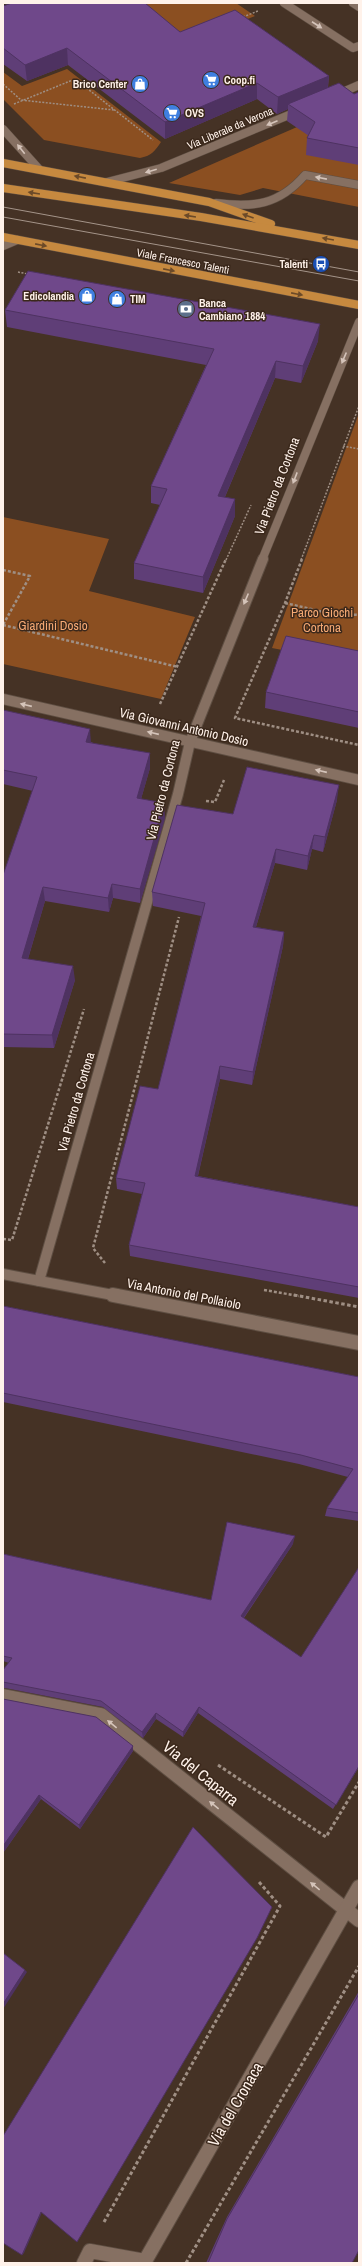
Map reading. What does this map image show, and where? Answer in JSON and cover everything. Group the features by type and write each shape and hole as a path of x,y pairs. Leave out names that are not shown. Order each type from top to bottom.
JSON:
{"main road":[{"path":"3,163 210,202 298,234"},
{"path":"3,188 359,244"},
{"name":"Viale Francesco Talenti","path":"3,237 359,305"}],"street":[{"path":"284,3 353,48 359,46"},
{"path":"353,3 359,7"},
{"path":"331,97 359,85"},
{"name":"Via Liberale da Verona","path":"107,182 161,168 310,106"},
{"path":"3,129 39,169"},
{"path":"210,202 243,207 265,203 287,194 305,175 359,185"},
{"path":"3,246 17,240"},
{"name":"Via Pietro da Cortona","path":"40,1281 178,794 190,742 310,440 359,322"},
{"name":"Via Giovanni Antonio Dosio","path":"3,699 359,780"},
{"name":"Via Antonio del Pollaiolo","path":"3,1274 359,1343"},
{"name":"Via del Caparra","path":"3,1696 101,1715 359,1920"},
{"name":"Via del Cronaca","path":"87,2257 145,2261 359,1888"}],"path":[{"path":"242,17 264,9"},
{"path":"14,104 75,79 156,142"},
{"path":"3,84 21,100 115,110"},
{"path":"359,406 285,604 235,718 359,745"},
{"path":"343,446 359,449"},
{"path":"153,702 161,704 253,501"},
{"path":"3,570 30,576 3,625 178,667"},
{"path":"285,604 328,613 359,615"},
{"path":"110,1263 104,1262 93,1248 179,917"},
{"path":"3,1239 12,1240 84,1008"},
{"path":"259,1289 359,1308"},
{"path":"326,1837 359,1782"},
{"path":"87,2257 114,2202 280,1906 253,1876"},
{"path":"186,2263 359,1966"}],"green space":[{"path":"129,3 236,3 255,16 181,46"},
{"path":"67,69 161,142 155,150 147,156 140,158 44,140 3,99 3,72 22,86"},
{"path":"359,100 359,207 263,188 240,195 169,183"},
{"name":"Parco Giochi Cortona","path":"359,413 359,665 272,648"},
{"name":"Giardini Dosio","path":"3,517 109,539 89,591 195,617 161,699 3,664"}],"building":[{"path":"12,3 145,3 180,32 235,10 329,76 278,97 257,83 165,122 67,48 25,65 3,48 3,6"},
{"path":"339,83 354,94 359,92 359,148 307,138 315,122 288,104"},
{"path":"28,271 320,324 303,366 276,361 218,496 235,499 203,577 134,563 167,489 151,486 214,349 5,310"},
{"path":"286,636 359,651 359,712 266,692"},
{"path":"3,710 90,729 86,742 150,753 137,798 164,803 140,889 112,884 108,898 43,887 22,958 73,966 52,1035 3,1034 3,875 37,777 3,770"},
{"path":"247,767 339,785 325,837 314,835 308,856 276,849 253,927 284,932 253,1072 220,1066 195,1176 359,1207 359,1287 129,1245 145,1183 116,1178 140,1086 158,1089 205,903 152,892 177,805 233,814"},
{"path":"3,1306 359,1377 359,1513 327,1508 353,1469 301,1455 3,1393"},
{"path":"227,1522 295,1536 241,1616 301,1657 359,1567 359,1766 336,1805 199,1707 183,1732 156,1713 142,1732 101,1701 3,1682 3,1670 12,1658 3,1656 3,1554 211,1600"},
{"path":"3,1699 96,1717 133,1746 79,1825 39,1795 3,1846"},
{"path":"193,1827 272,1907 257,1938 77,2242 41,2212 22,2255 3,2243 3,2136"},
{"path":"3,1953 25,1970 3,2004"},
{"path":"359,1994 359,2250 352,2263 208,2263 227,2219"}],"tram line":[{"path":"3,207 359,272"},
{"path":"3,217 359,281"}],"place":[{"name":"Coop.fi","path":"211,80"},
{"name":"Brico Center","path":"140,84"},
{"name":"OVS","path":"172,113"},
{"name":"Talenti","path":"321,264"},
{"name":"Edicolandia","path":"87,296"},
{"name":"TIM","path":"117,299"},
{"name":"Banca Cambiano 1884","path":"186,309"}]}
